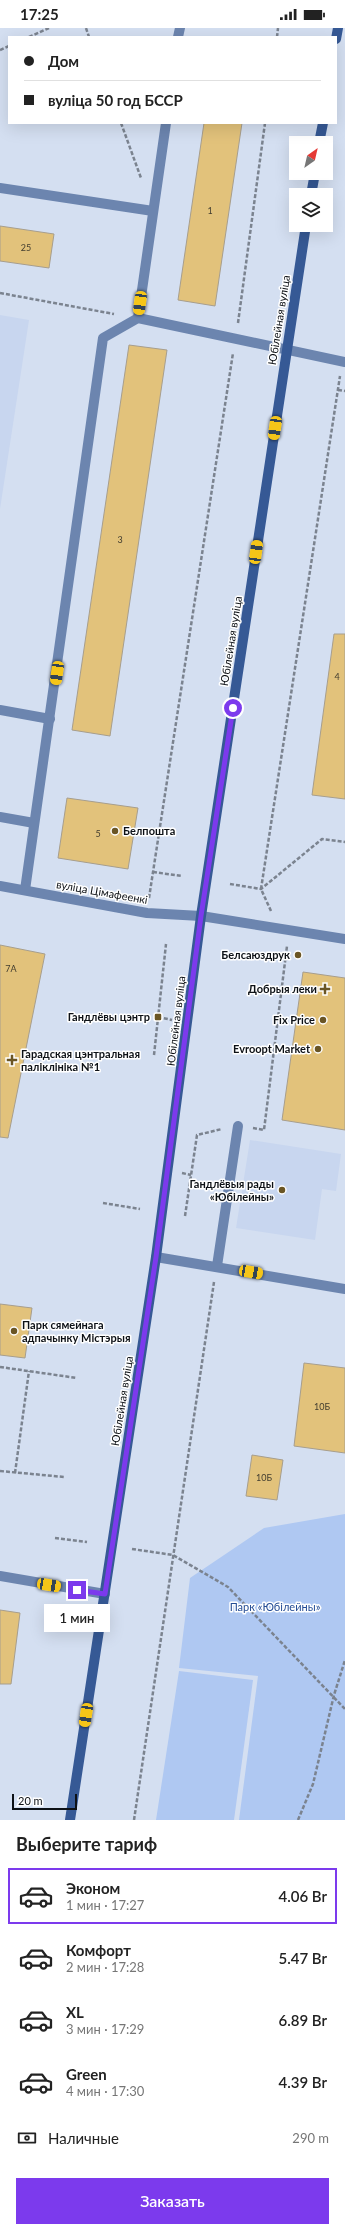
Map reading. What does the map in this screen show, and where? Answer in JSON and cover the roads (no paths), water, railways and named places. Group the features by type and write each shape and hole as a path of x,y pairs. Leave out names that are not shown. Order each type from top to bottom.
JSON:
{"main road":[{"path":"321,136 323,124"},
{"name":"Юбілейная вуліца","path":"70,1820 156,1257 201,916 305,232"}],"street":[{"path":"138,318 166,124"},
{"path":"0,188 153,211"},
{"path":"25,890 103,338 138,318 344,362"},
{"path":"0,710 50,719"},
{"path":"0,817 34,823"},
{"name":"вуліца Цімафеенкі","path":"0,886 147,913 201,916 345,939"},
{"path":"216,1266 238,1126"},
{"path":"156,1257 345,1289"},
{"path":"0,1576 105,1594"}],"place":[{"name":"Белпошта","path":"115,831"},
{"name":"Белсаюздрук","path":"298,955"},
{"name":"Добрыя леки","path":"325,989"},
{"name":"Гандлёвы цэнтр","path":"158,1017"},
{"name":"Fix Price","path":"323,1020"},
{"name":"Evroopt Market","path":"318,1049"},
{"name":"Гарадская цэнтральная паліклініка №1","path":"12,1060"},
{"name":"Гандлёвыя рады «Юбілейны»","path":"282,1190"},
{"name":"Парк сямейнага адпачынку Містэрыя","path":"14,1331"}],"park label":[{"name":"Парк «Юбілейны»","path":"275,1607"}]}
